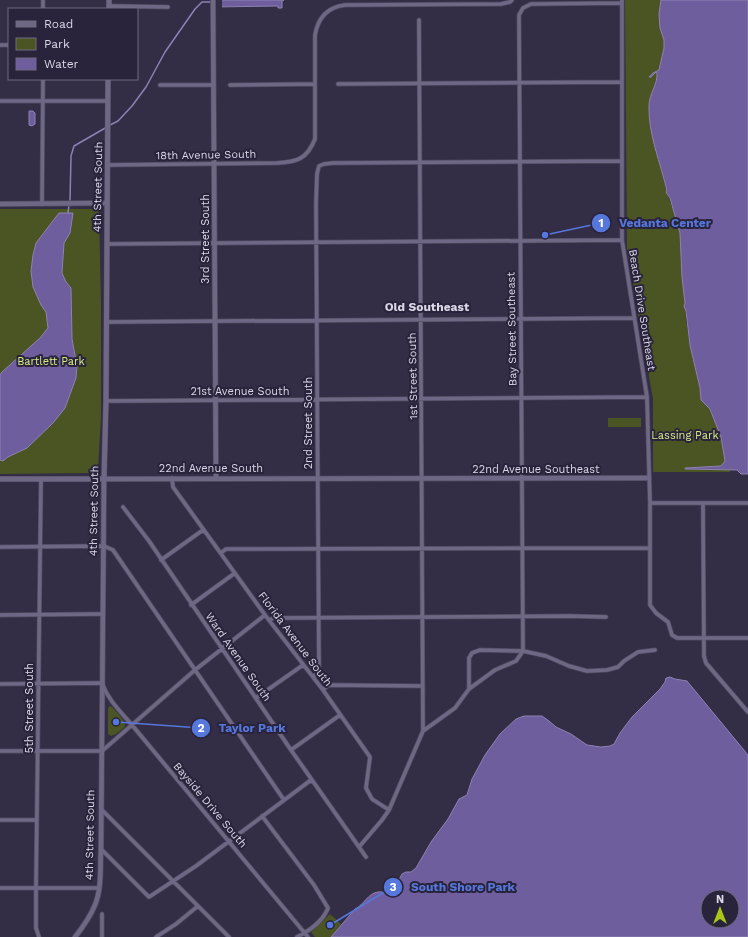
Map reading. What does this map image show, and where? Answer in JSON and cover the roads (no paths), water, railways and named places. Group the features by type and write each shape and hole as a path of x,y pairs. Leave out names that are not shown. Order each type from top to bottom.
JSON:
{"main road":[{"path":"109,0 109,8"},
{"name":"4th Street South","path":"104,479 106,401 108,80"},
{"name":"22nd Avenue South","path":"0,481 41,479 104,479"}],"street":[{"name":"3rd Street South","path":"213,0 216,478"},
{"path":"230,85 315,84 316,29 319,21 326,13 336,7 345,5 500,4 510,2 512,0"},
{"name":"Bay Street Southeast","path":"524,651 519,82 520,12 523,8 531,4 622,1"},
{"name":"Beach Drive Southeast","path":"622,1 622,240 648,397 650,599 652,610 668,622 674,637 704,638"},
{"path":"109,8 168,7"},
{"name":"1st Street South","path":"419,20 423,478 423,731"},
{"path":"42,204 43,80"},
{"path":"338,84 622,82"},
{"name":"18th Avenue South","path":"108,165 282,163 304,157 311,148 315,139 315,84"},
{"path":"160,85 214,85"},
{"path":"0,101 108,101"},
{"path":"420,163 622,161"},
{"name":"2nd Street South","path":"313,677 319,672 317,174 320,166 333,163 420,163"},
{"path":"0,204 107,203"},
{"path":"107,244 622,240"},
{"path":"106,322 634,318"},
{"name":"21st Avenue South","path":"106,401 648,397"},
{"name":"Florida Avenue South","path":"172,478 173,487 203,530 265,615 323,690 370,757 366,788 372,799 389,810"},
{"name":"22nd Avenue Southeast","path":"423,478 649,478"},
{"name":"22nd Avenue South","path":"104,479 423,478"},
{"name":"5th Street South","path":"39,937 36,928 36,888 41,479"},
{"name":"4th Street South","path":"75,937 84,926 96,904 99,888 102,849 104,479"},
{"path":"650,503 748,503"},
{"path":"703,503 704,656 706,663 748,712"},
{"name":"Ward Avenue South","path":"123,507 161,560 311,780 366,856"},
{"path":"161,560 203,530"},
{"path":"0,547 104,546 113,550 284,800"},
{"path":"221,553 226,549 649,548"},
{"path":"191,605 235,573"},
{"path":"0,615 103,614"},
{"path":"0,752 102,751 194,670 265,615"},
{"path":"269,620 274,618 318,617 606,617"},
{"path":"704,638 748,638"},
{"path":"469,689 469,658 472,653 480,650 524,651 546,656 569,666 586,671 612,669 618,667 638,652 655,650"},
{"path":"359,847 389,810 423,731 455,708 469,689 495,670 516,661 524,651"},
{"path":"256,698 303,665"},
{"path":"0,684 102,683"},
{"name":"Bayside Drive South","path":"102,683 106,694 114,706 132,725 308,937"},
{"path":"323,690 328,685 423,686"},
{"path":"291,750 340,715"},
{"path":"102,849 149,897 173,882 229,842 311,780"},
{"path":"102,810 229,937"},
{"path":"262,816 314,885 328,908 325,915 305,933 297,937"},
{"path":"0,820 37,820"},
{"path":"0,888 99,888"},
{"path":"156,937 176,924 198,906"},
{"path":"102,914 102,937"}],"water":[{"path":"213,0 284,0 282,1 282,8 278,8 278,6 213,7"},
{"path":"661,0 748,0 748,474 741,474 737,470 685,469 721,466 725,461 721,437 710,409 701,400 684,306 680,233 670,198 666,192 667,191 655,149 649,117 649,102 657,73 656,72 649,77 653,73 659,70 664,48 659,14"},
{"path":"29,111 33,111 35,113 35,124 32,126 29,125"},
{"path":"59,213 73,213 70,233 64,243 62,273 66,282 71,288 72,339 77,366 76,378 65,408 53,423 27,448 3,461 0,460 0,375 40,338 48,328 46,312 41,305 33,287 31,271 36,243"},
{"path":"670,677 687,681 748,755 748,937 331,937 355,909 371,895 380,892 391,894 402,874 411,872 416,868 431,842 448,819 459,799 467,795 472,779 485,755 500,734 516,719 524,716 542,716 556,727 571,734 587,745 601,747 610,746 614,744 632,717 665,682 666,678"}],"waterway":[{"path":"110,125 118,121 132,106 146,87 165,52 195,9 202,2 211,2"},
{"path":"70,201 71,156 74,146 107,127"},
{"path":"68,213 69,205"}],"place":[{"name":"Vedanta Center","path":"545,235"},
{"name":"Taylor Park","path":"116,722"},
{"name":"South Shore Park","path":"330,925"}],"district":[{"name":"Old Southeast","path":"427,307"}],"park label":[{"name":"Bartlett Park","path":"51,361"},
{"name":"Lassing Park","path":"685,435"}]}
